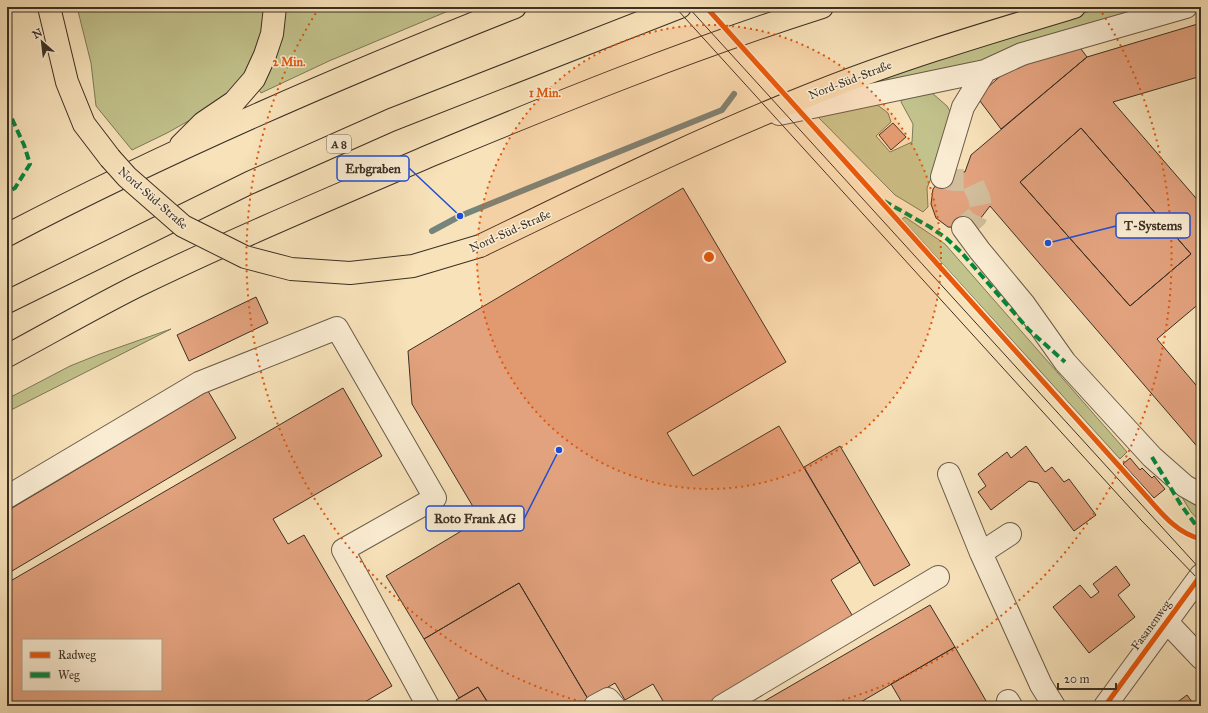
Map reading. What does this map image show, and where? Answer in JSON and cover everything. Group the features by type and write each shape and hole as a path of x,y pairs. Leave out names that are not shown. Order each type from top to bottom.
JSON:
{"main road":[{"name":"Nord-Süd-Straße","path":"49,7 68,82 84,124 110,158 127,177 183,226 245,257 291,269 350,273 413,266 480,246 672,154 750,119 877,69 1074,7"},
{"path":"172,154 203,123 234,102 254,79 265,55 272,34 275,7"},
{"path":"7,235 172,154 406,50 515,7"},
{"name":"A 8","path":"7,302 249,183 384,123 538,61 680,7"},
{"path":"7,356 135,287 243,237 362,185 571,97 692,51 822,7"}],"street":[{"path":"750,119 985,71 1022,54 1186,7"},
{"path":"942,177 962,107 985,71"},
{"path":"963,228 1024,304 1065,362 1152,457 1185,486 1201,495"},
{"path":"7,497 199,382 337,328 435,498 343,550 428,706"},
{"path":"949,474 981,553 1041,685 1054,706"},
{"path":"981,553 1010,534"},
{"name":"Fasanenweg","path":"1105,706 1201,575"},
{"path":"722,706 938,577"},
{"path":"1166,621 1201,658"},
{"path":"595,706 608,699 614,706"}],"green space":[{"path":"77,7 267,7 262,47 238,84 208,110 167,133 132,150 96,106 91,63"},
{"path":"283,7 454,7 453,9 329,61 261,93 258,88"},
{"path":"1104,7 1168,7 974,66 879,82 882,77 976,45"},
{"path":"932,93 947,106 951,113 951,129 927,188 928,207 923,212 895,195 818,117 875,103 888,113 891,122 876,136 890,152 912,142 913,124 901,102 903,99"},
{"path":"905,217 945,244 1127,452 1120,459 902,219"},
{"path":"171,329 7,412 7,399 70,366"},
{"path":"1175,486 1201,501 1201,523 1191,512"}],"building":[{"path":"1201,23 1201,80 1198,77 1113,102 1201,204 1201,302 1157,339 1201,391 1201,451 990,206 977,223 963,228 948,227 936,218 931,204 933,189 942,177 956,171 965,172 971,155 1087,57","holes":["1081,128 1191,254 1130,306 1020,182"]},
{"path":"1075,41 1087,57 1001,129 977,97 1024,55"},
{"path":"893,123 906,137 891,150 879,135"},
{"path":"1081,128 1191,254 1130,306 1020,182"},
{"path":"683,188 786,362 667,433 693,476 779,426 860,562 831,580 855,620 709,706 666,706 653,684 625,700 615,683 588,699 519,583 424,639 386,576 463,530 462,528 471,523 466,515 475,510 412,404 408,351"},
{"path":"256,297 268,323 189,361 177,335"},
{"path":"343,388 382,456 273,519 288,544 304,535 392,686 358,706 7,706 7,583"},
{"path":"208,391 236,438 7,574 7,511"},
{"path":"840,446 910,565 874,586 804,467"},
{"path":"1026,446 1045,472 1052,467 1064,482 1069,479 1096,515 1074,531 1038,483 1029,481 991,510 978,492 986,486 978,474 1007,452 1011,458"},
{"path":"1130,458 1140,470 1142,468 1152,478 1154,476 1165,489 1154,498 1123,464"},
{"path":"1116,566 1130,585 1118,595 1135,617 1089,653 1053,607 1080,585 1091,598 1099,592 1093,584"},
{"path":"519,583 588,699 576,706 490,706 478,687 459,698 424,639"},
{"path":"930,605 955,647 854,706 756,706"},
{"path":"955,647 989,706 904,706 891,684"},
{"path":"478,687 490,706 459,706 456,700"},
{"path":"1187,695 1195,706 1172,706"}],"waterway":[{"path":"432,231 460,216 722,110 734,94"}],"tunnel":[{"path":"942,177 954,180 965,180 973,184 979,197 981,207 976,217 963,228"}],"tram line":[{"path":"675,7 1141,520 1201,582"},
{"path":"688,7 1201,570"}],"marked path":[{"path":"7,108 24,145 30,164 15,188 7,192"},
{"path":"884,201 930,227 946,238 961,252 1029,330 1065,362"},
{"path":"1152,457 1181,505 1201,532"}],"cycle path":[{"path":"706,7 1159,510 1185,533 1201,539"},
{"path":"1105,706 1201,575"}],"place":[{"name":"Erbgraben","path":"460,216"},
{"name":"T-Systems","path":"1048,243"},
{"name":"Roto Frank AG","path":"559,450"}]}
